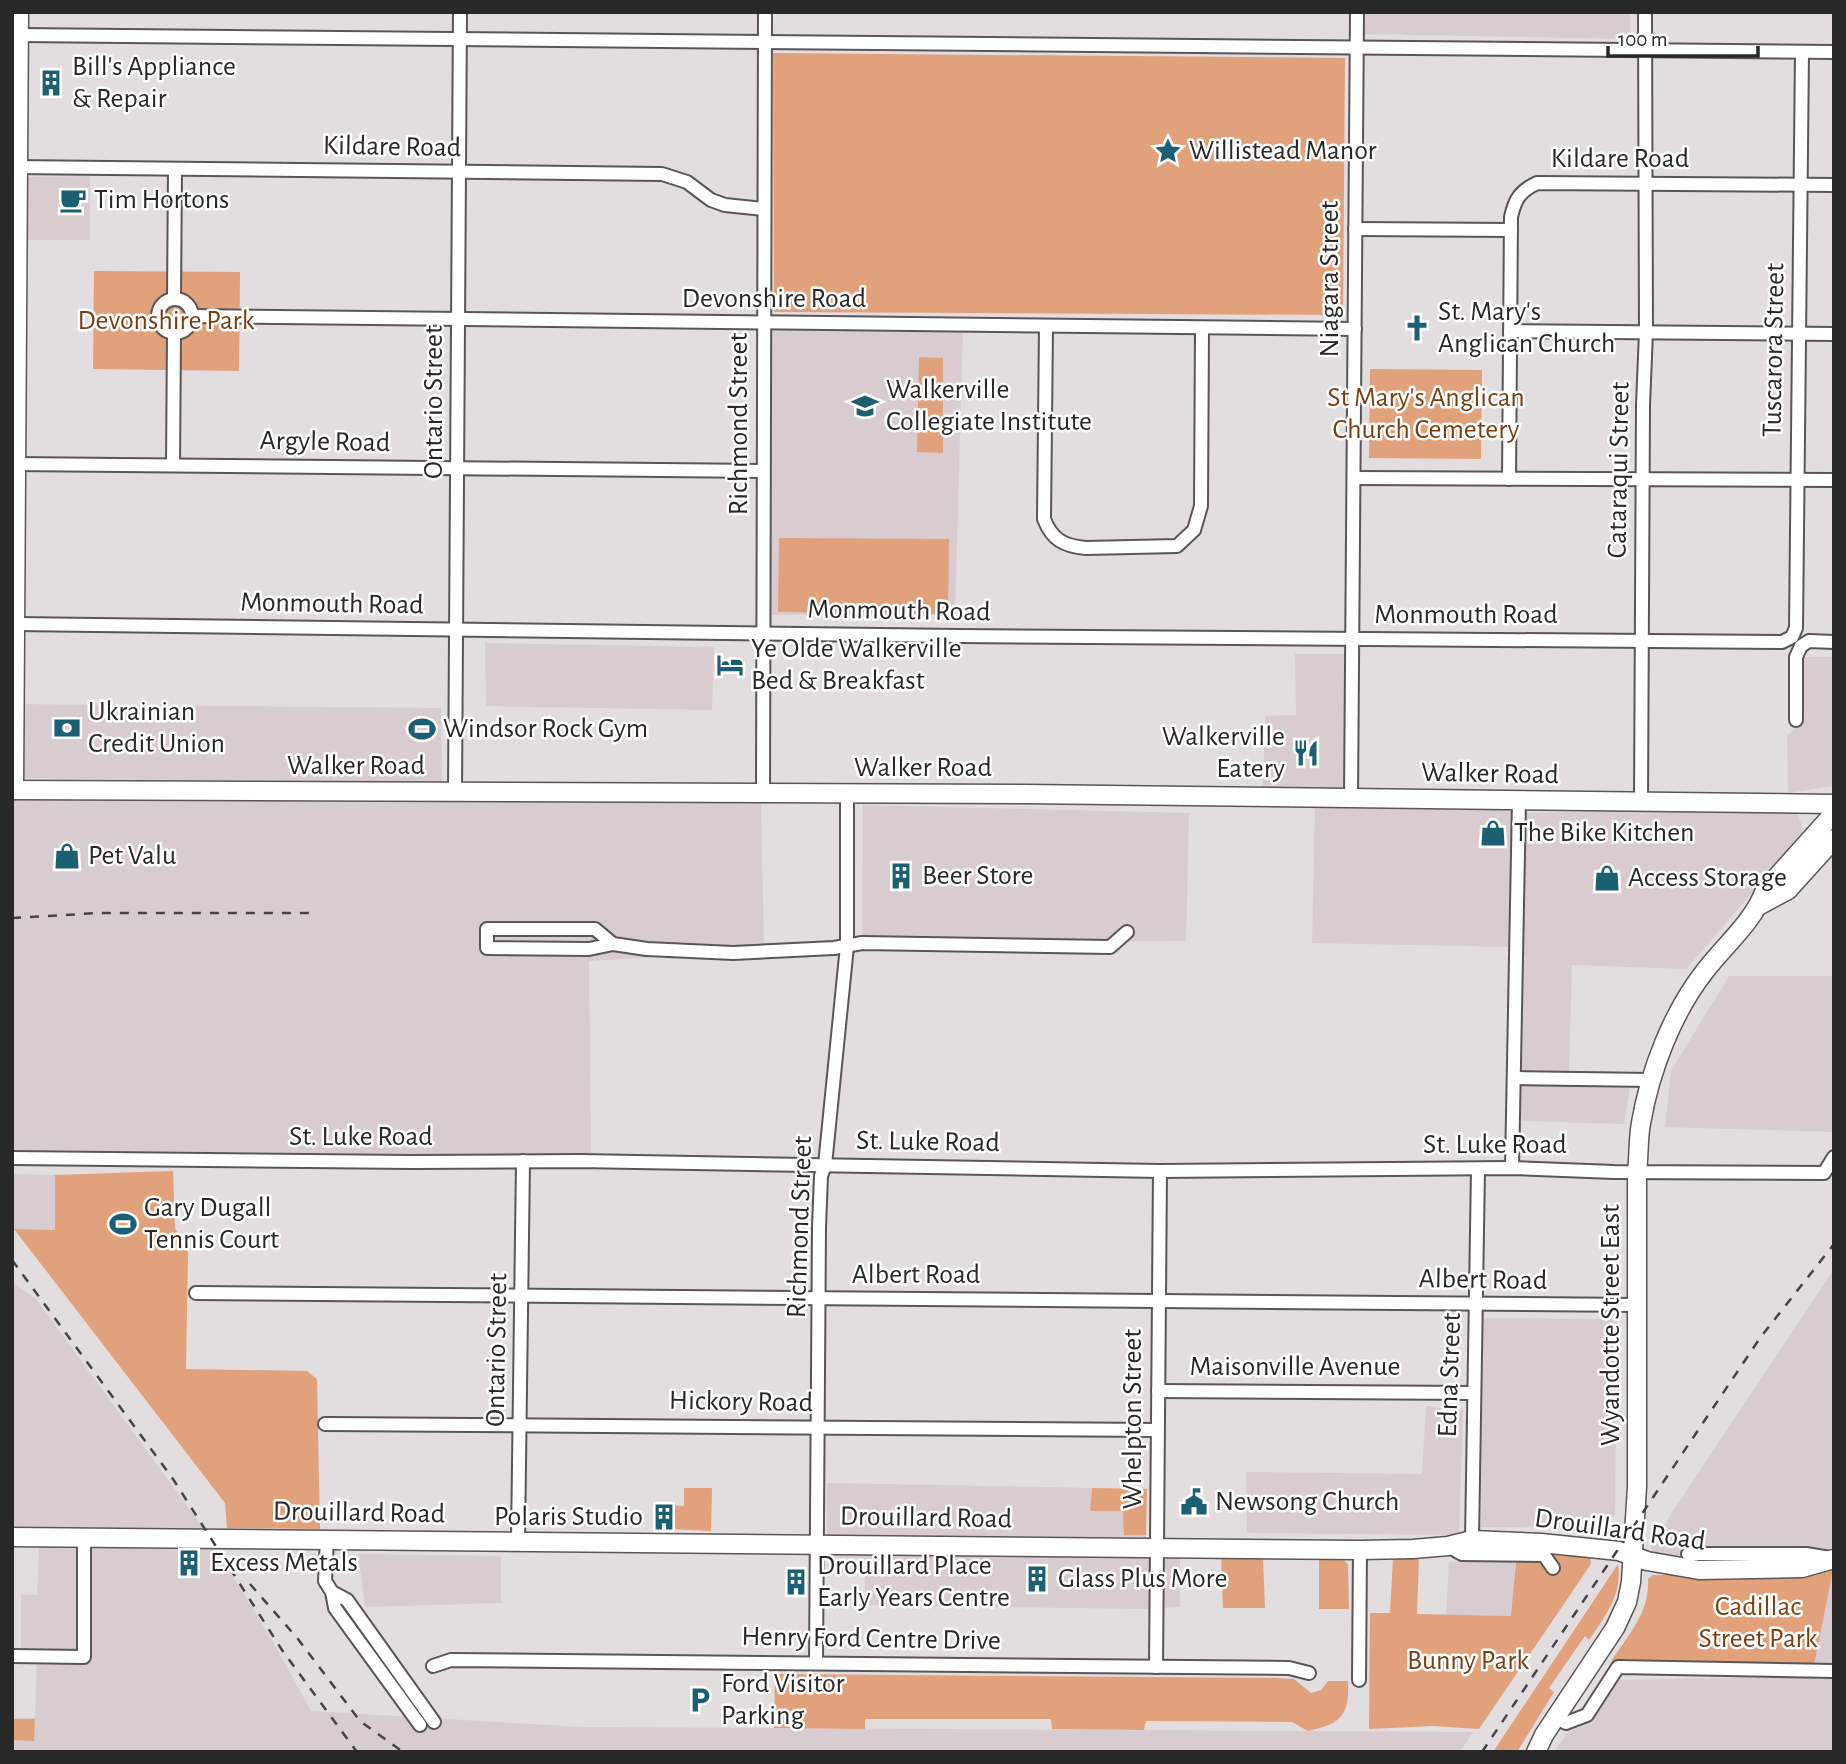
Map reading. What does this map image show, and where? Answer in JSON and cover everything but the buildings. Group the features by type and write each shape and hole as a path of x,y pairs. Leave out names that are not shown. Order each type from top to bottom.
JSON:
{"main road":[{"path":"13,790 15,167 19,12"},
{"name":"Walker Road","path":"13,790 847,794 1834,804"},
{"path":"1788,804 1804,814 1810,829 1802,849"},
{"name":"Wyandotte Street East","path":"1536,1752 1555,1717 1615,1628 1627,1602 1637,1487 1637,1171 1641,1124 1651,1080 1677,1018 1703,974 1759,905 1765,890 1834,813"},
{"name":"Wyandotte Street East","path":"1759,905 1788,890 1834,839"},
{"name":"Drouillard Road","path":"12,1536 1360,1549 1413,1549 1448,1546 1472,1540 1594,1547 1633,1555 1647,1561 1699,1570 1802,1568 1834,1559"}],"street":[{"name":"Ontario Street","path":"455,793 460,12"},
{"name":"Richmond Street","path":"764,794 765,12"},
{"name":"Niagara Street","path":"1351,798 1357,12"},
{"name":"Cataraqui Street","path":"1641,802 1646,332 1645,12"},
{"path":"19,35 1834,52"},
{"name":"Tuscarora Street","path":"1782,642 1792,637 1796,628 1802,52"},
{"name":"Kildare Road","path":"15,167 662,174 687,182 711,200 764,209"},
{"path":"174,299 175,169"},
{"name":"Kildare Road","path":"1509,479 1511,215 1517,196 1537,183 1834,185"},
{"path":"1355,229 1511,230"},
{"path":"174,299 188,305 192,316 189,327 174,334 160,326 157,315 161,304 174,299"},
{"name":"Devonshire Road","path":"192,316 1355,330"},
{"path":"1046,326 1044,519 1049,532 1058,541 1071,547 1086,548 1177,546 1194,530 1201,506 1202,328"},
{"path":"1510,331 1834,334"},
{"path":"173,465 174,334"},
{"name":"Argyle Road","path":"14,464 763,471"},
{"path":"1354,478 1834,480"},
{"name":"Monmouth Road","path":"15,624 764,634 1782,642"},
{"path":"1796,720 1796,657 1801,646 1809,642 1834,642"},
{"name":"Richmond Street","path":"816,1663 819,1227 821,1176 825,1165 846,946 847,794"},
{"path":"1512,1168 1519,800"},
{"path":"613,944 595,929 487,929 487,948 589,949 613,944 647,949 733,953 862,943 1110,947 1127,932"},
{"path":"1515,1078 1651,1080"},
{"name":"St. Luke Road","path":"12,1158 523,1161 1160,1171 1512,1168 1824,1173 1834,1157"},
{"name":"Ontario Street","path":"518,1540 523,1161"},
{"name":"Edna Street","path":"1472,1540 1478,1169"},
{"name":"Whelpton Street","path":"1156,1667 1160,1171"},
{"name":"Albert Road","path":"196,1293 1636,1305"},
{"name":"Maisonville Avenue","path":"1158,1391 1474,1393"},
{"name":"Hickory Road","path":"325,1424 1157,1430"},
{"path":"12,1656 84,1657 84,1537"},
{"path":"327,1539 325,1581 332,1592 335,1608 420,1725"},
{"path":"1448,1546 1462,1553 1544,1555 1553,1568"},
{"path":"1359,1679 1360,1549"},
{"path":"1688,1554 1806,1554 1834,1559"},
{"path":"332,1592 347,1600 434,1721"},
{"name":"Henry Ford Centre Drive","path":"433,1666 451,1660 1289,1668 1308,1673"},
{"path":"1555,1717 1566,1723 1587,1715 1618,1667 1834,1671"}],"shaded area":[{"path":"1358,12 1630,12 1630,39 1358,34"},
{"path":"90,176 90,240 27,240 26,177"},
{"name":"Walkerville Collegiate Institute","path":"769,328 963,329 955,615 765,615"},
{"path":"485,643 714,647 712,710 486,706"},
{"path":"1295,654 1353,654 1351,789 1263,788 1265,716 1296,715"},
{"path":"1802,657 1834,657 1834,786 1788,793 1787,736 1805,720"},
{"path":"12,704 441,708 442,783 12,778"},
{"path":"175,797 761,803 764,951 589,961 591,1156 12,1150 12,800"},
{"path":"863,805 1189,813 1186,941 862,943"},
{"path":"1315,805 1510,810 1513,816 1510,947 1312,943"},
{"name":"Access Storage","path":"1691,809 1789,811 1798,815 1803,829 1801,837 1686,969 1572,965 1569,1071 1519,1071 1525,813"},
{"path":"1729,976 1834,976 1834,1132 1665,1127 1671,1071"},
{"path":"1523,1078 1631,1080 1624,1124 1523,1121 1518,1100"},
{"path":"12,1174 55,1175 55,1230 12,1227"},
{"path":"1834,1269 1834,1559 1694,1560 1653,1552 1650,1546"},
{"path":"12,1282 36,1299 201,1525 272,1640 311,1711 582,1727 1473,1732 1460,1752 12,1752 12,1718 35,1718 37,1649 21,1648 21,1594 37,1595 40,1528 12,1526"},
{"path":"1483,1318 1617,1319 1615,1514 1602,1528 1481,1527"},
{"path":"1426,1406 1463,1411 1459,1535 1247,1533 1246,1472 1422,1474"},
{"path":"827,1483 1092,1488 1090,1511 1124,1511 1124,1535 1146,1535 1147,1558 1180,1559 1180,1607 1146,1609 865,1605 865,1558 827,1558"},
{"path":"358,1554 501,1556 501,1603 365,1607"},
{"path":"1515,1560 1512,1616 1446,1615 1449,1562"},
{"path":"1834,1565 1834,1671 1813,1671"},
{"path":"1834,1676 1834,1752 1554,1752 1568,1732 1592,1722 1619,1680"}],"green space":[{"path":"773,53 1345,58 1343,315 774,312"},
{"name":"Devonshire Park","path":"94,271 240,272 239,371 93,369"},
{"path":"919,357 943,358 943,453 917,452"},
{"name":"St Mary's Anglican Church Cemetery","path":"1370,369 1482,370 1481,459 1369,458"},
{"path":"779,538 949,539 948,614 778,612"},
{"path":"173,1171 175,1228 188,1252 186,1369 307,1371 317,1379 320,1529 227,1528 225,1503 14,1229 55,1230 55,1175"},
{"path":"684,1488 712,1488 711,1531 670,1529 670,1505 684,1506"},
{"path":"1092,1488 1147,1489 1146,1535 1124,1535 1123,1511 1090,1511"},
{"name":"Bunny Park","path":"1517,1550 1590,1553 1591,1564 1479,1729 1432,1726 1369,1729 1370,1613 1390,1613 1393,1559 1419,1559 1417,1614 1511,1616"},
{"path":"1221,1557 1263,1558 1265,1608 1223,1608"},
{"path":"1319,1558 1341,1558 1348,1564 1349,1609 1319,1609"},
{"path":"1618,1564 1618,1585 1607,1613 1589,1640 1585,1636 1549,1688 1554,1692 1517,1752 1493,1752"},
{"name":"Cadillac Street Park","path":"1834,1565 1813,1671 1618,1667 1612,1660 1642,1612 1648,1591 1648,1579 1653,1575 1797,1576"},
{"path":"775,1674 1275,1678 1294,1679 1311,1693 1321,1690 1328,1681 1348,1681 1348,1693 1341,1716 1328,1725 1308,1731 1292,1722 1146,1721 1144,1730 1052,1729 1051,1719 865,1719 865,1729 774,1728"},
{"path":"12,1719 35,1719 34,1741 12,1740"}],"railway":[{"path":"12,918 99,913 312,913"},
{"path":"1482,1752 1760,1338 1834,1244"},
{"path":"12,1260 173,1479 282,1650 357,1752"},
{"path":"250,1584 298,1639 360,1721 403,1752"}],"place":[{"name":"Bill's Appliance & Repair","path":"51,83"},
{"name":"Willistead Manor","path":"1168,151"},
{"name":"Tim Hortons","path":"73,200"},
{"name":"St. Mary's Anglican Church","path":"1417,328"},
{"name":"Walkerville Collegiate Institute","path":"865,406"},
{"name":"Ye Olde Walkerville Bed & Breakfast","path":"730,665"},
{"name":"Ukrainian Credit Union","path":"67,728"},
{"name":"Windsor Rock Gym","path":"422,729"},
{"name":"Walkerville Eatery","path":"1306,753"},
{"name":"The Bike Kitchen","path":"1493,833"},
{"name":"Pet Valu","path":"67,856"},
{"name":"Beer Store","path":"901,876"},
{"name":"Access Storage","path":"1607,878"},
{"name":"Gary Dugall Tennis Court","path":"123,1224"},
{"name":"Newsong Church","path":"1194,1502"},
{"name":"Polaris Studio","path":"664,1517"},
{"name":"Excess Metals","path":"189,1563"},
{"name":"Glass Plus More","path":"1037,1579"},
{"name":"Drouillard Place Early Years Centre","path":"796,1582"},
{"name":"Ford Visitor Parking","path":"700,1700"}]}
